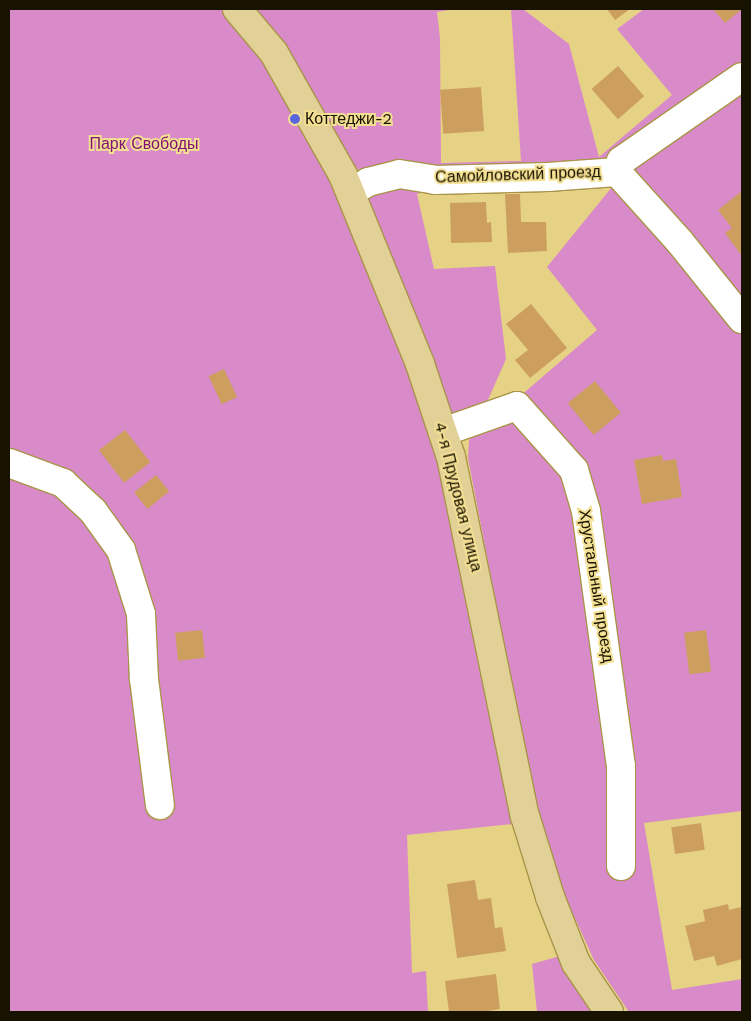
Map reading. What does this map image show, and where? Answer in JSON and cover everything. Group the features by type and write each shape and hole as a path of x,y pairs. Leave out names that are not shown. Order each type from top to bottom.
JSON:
{"main road":[{"name":"4-я Прудовая улица","path":"237,9 274,54 343,175 420,364 444,432 470,540 525,816 550,897 576,963 609,1012"}],"street":[{"path":"617,172 621,161 742,77"},
{"name":"Самойловский проезд","path":"351,192 368,182 399,174 435,180 548,177 617,172 680,242 742,319"},
{"name":"Хрустальный проезд","path":"444,432 517,406 574,470 586,511 621,766 621,866"},
{"path":"9,463 62,483 93,510 121,550 141,614 144,679 160,805"}],"green space":[{"name":"Парк Свободы","path":"9,9 221,9 264,60 333,180 436,441 513,824 407,835 412,973 426,971 428,1012 9,1012"},
{"path":"256,9 455,9 437,12 440,38 441,163 521,161 511,9 523,9 569,44 599,157 672,95 617,29 644,9 742,9 742,811 644,823 672,990 742,979 742,1012 629,1012 594,960 562,890 537,816 468,458 469,440 597,330 547,267 616,182 438,188 417,194 434,269 495,266 506,359 484,409 467,418 451,413 433,359 366,202 369,192 391,172 355,169 285,43"},
{"path":"560,956 594,1012 537,1012 532,964"}],"building":[{"path":"607,9 630,9 615,20"},
{"path":"713,9 742,9 725,23"},
{"path":"618,66 644,96 618,119 592,89"},
{"path":"481,87 484,131 443,134 440,90"},
{"path":"742,191 742,256 725,233 732,228 718,210"},
{"path":"505,194 520,194 521,222 546,222 547,251 508,253"},
{"path":"486,202 487,223 491,222 492,242 451,243 450,203"},
{"path":"531,304 567,348 530,378 515,360 528,350 506,324"},
{"path":"224,369 237,397 222,404 209,376"},
{"path":"595,381 621,413 594,435 568,403"},
{"path":"125,430 150,462 124,483 99,450"},
{"path":"662,455 663,461 676,459 682,497 642,504 634,460"},
{"path":"156,475 169,491 147,509 134,493"},
{"path":"202,630 205,658 178,661 175,633"},
{"path":"706,630 711,672 689,674 684,633"},
{"path":"701,823 705,850 675,854 671,827"},
{"path":"475,880 478,900 491,898 495,928 502,927 506,951 457,958 447,884"},
{"path":"728,904 729,910 741,907 742,959 717,966 714,956 694,961 685,926 705,921 703,910"},
{"path":"496,974 500,1009 482,1012 449,1012 445,981"}],"place":[{"name":"Коттеджи-2","path":"295,119"}]}
